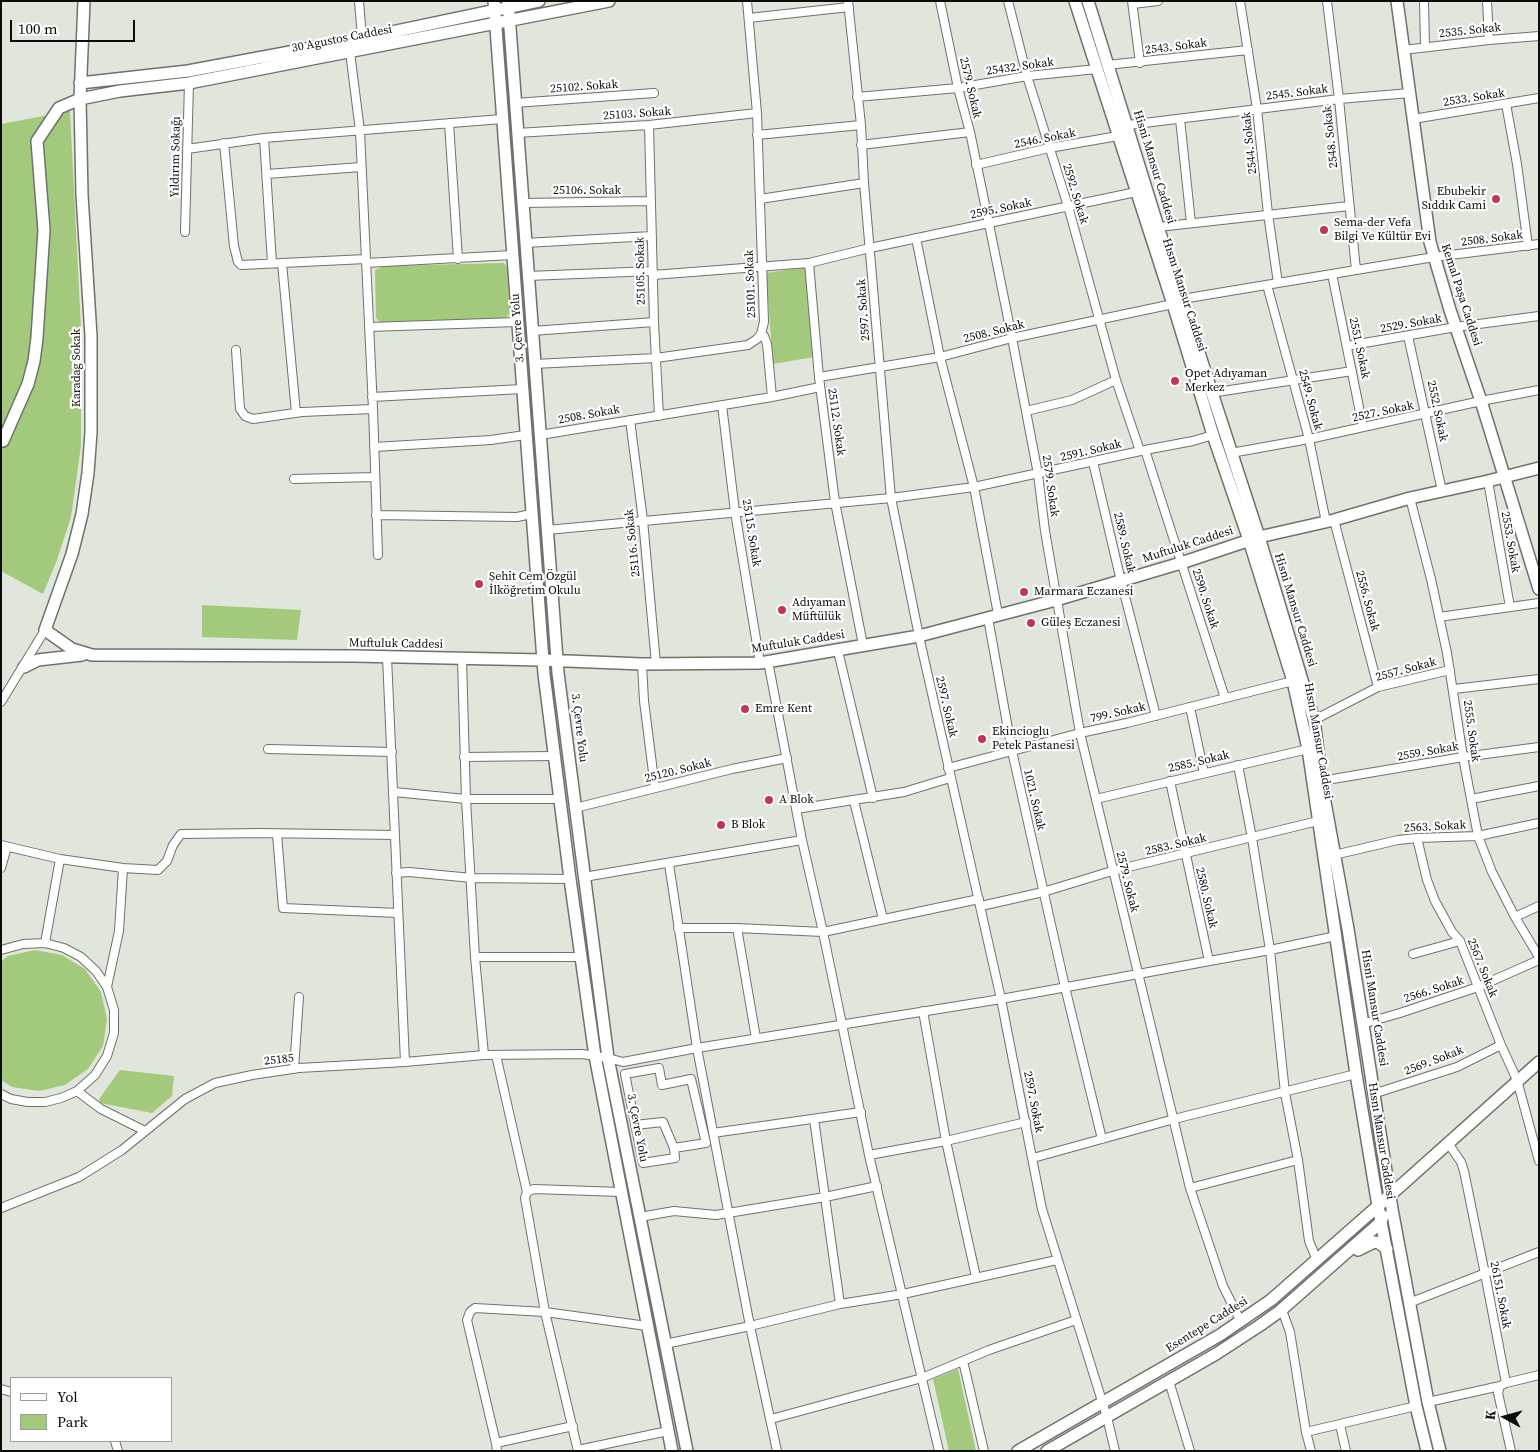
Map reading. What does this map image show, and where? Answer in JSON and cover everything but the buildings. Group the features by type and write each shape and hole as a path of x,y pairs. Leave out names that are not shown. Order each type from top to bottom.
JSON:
{"main road":[{"name":"Karadag Sokak","path":"45,630 72,554 82,514 91,432 91,336 82,195 80,100 84,1"},
{"name":"30 Agustos Caddesi","path":"80,84 188,71 362,38 494,5 539,1"},
{"name":"30 Agustos Caddesi","path":"3,441 28,384 38,338 44,230 37,141 59,108 80,100 120,91 188,83 609,1"},
{"name":"Hısnı Mansur Caddesi","path":"1075,1 1102,67 1118,136 1136,192 1178,302 1213,435 1254,539 1293,681 1308,749 1356,1074 1378,1206 1416,1406 1427,1451"},
{"name":"Hisni Mansur Caddesi","path":"1088,1 1102,67 1128,125 1178,302 1231,453 1254,539 1314,720 1321,781 1348,929 1390,1196 1428,1402 1440,1451"},
{"name":"Kemal Paşa Caddesi","path":"1397,1 1430,242 1504,477 1534,559 1539,589"},
{"name":"3. Çevre Yolu","path":"508,4 557,660 575,808 608,1058 687,1451"},
{"name":"3. Çevre Yolu","path":"494,5 542,660 595,1056 672,1451"},
{"name":"Muftuluk Caddesi","path":"45,630 72,649 92,655 387,657 557,660 642,664 764,662 919,636 1056,600 1182,563 1254,539 1330,521 1410,498 1488,482 1539,468"},
{"path":"24,667 44,658 92,655"},
{"name":"Esentepe Caddesi","path":"1018,1451 1198,1348 1241,1322 1271,1300 1539,1062"},
{"path":"1047,1451 1238,1341 1282,1310 1382,1222 1390,1196"},
{"path":"1333,1265 1371,1242 1378,1242 1387,1249"}],"street":[{"path":"359,1 362,38"},
{"name":"25101. Sokak","path":"534,364 656,358 748,345 761,334 764,322 757,113 747,1"},
{"name":"2579. Sokak","path":"940,1 958,88 970,132 1026,411 1038,474 1056,600 1080,733 1190,1188 1223,1286 1241,1322"},
{"name":"2592. Sokak","path":"1008,1 1027,76 1068,206 1116,380"},
{"path":"1140,63 1132,3 1158,1"},
{"name":"2544. Sokak","path":"1240,1 1257,109 1268,214 1278,283"},
{"name":"2548. Sokak","path":"1327,1 1356,270"},
{"path":"1424,1 1425,47"},
{"path":"1487,1 1488,40"},
{"path":"748,18 849,4"},
{"name":"2597. Sokak","path":"849,4 861,125 861,146 891,498 950,778 1001,999 1042,1209 1101,1403 1107,1416 1115,1451"},
{"name":"2535. Sokak","path":"1403,50 1539,36"},
{"name":"2543. Sokak","path":"1102,67 1248,50"},
{"path":"350,52 360,131 378,555"},
{"name":"25432. Sokak","path":"857,97 958,88 1027,76 1102,67"},
{"name":"Yıldırım Sokağı","path":"185,232 188,83"},
{"name":"25102. Sokak","path":"515,103 654,93"},
{"name":"2545. Sokak","path":"1128,125 1339,99 1410,93"},
{"name":"2533. Sokak","path":"1413,119 1539,98"},
{"path":"1506,104 1517,164 1528,246"},
{"name":"25103. Sokak","path":"518,132 649,125 757,113"},
{"path":"187,149 264,138 502,119"},
{"path":"1180,119 1191,223"},
{"path":"449,123 458,259"},
{"name":"25105. Sokak","path":"649,125 654,322 659,416"},
{"path":"757,135 861,125"},
{"path":"861,146 970,132"},
{"name":"2546. Sokak","path":"976,165 1049,148 1118,136"},
{"path":"264,138 272,263"},
{"path":"224,143 234,246 238,262 241,265 458,259 512,255"},
{"path":"266,174 361,168"},
{"path":"760,199 864,183"},
{"name":"2595. Sokak","path":"870,248 1136,192"},
{"name":"25106. Sokak","path":"523,203 651,201"},
{"path":"1158,227 1349,206"},
{"path":"526,243 652,236"},
{"name":"1021. Sokak","path":"916,238 940,356 974,487 1012,751 1065,987 1102,1139"},
{"name":"2508. Sokak","path":"819,377 940,356 1012,338 1267,285 1434,257 1539,244"},
{"path":"528,276 653,273 810,263 870,248"},
{"path":"282,263 296,413"},
{"name":"25112. Sokak","path":"810,263 820,387 835,502 863,645"},
{"name":"2551. Sokak","path":"1332,274 1363,427"},
{"name":"2549. Sokak","path":"1267,285 1330,521"},
{"name":"2529. Sokak","path":"1347,346 1456,327 1539,316"},
{"path":"369,327 517,322"},
{"path":"532,331 654,322"},
{"path":"761,334 766,339 772,397"},
{"name":"2552. Sokak","path":"1408,336 1442,491"},
{"path":"236,350 240,409 245,416 252,418 296,413 373,409"},
{"path":"1211,393 1352,371"},
{"path":"1026,411 1072,400 1116,380"},
{"name":"2590. Sokak","path":"1116,380 1143,450 1182,563 1225,698"},
{"name":"2508. Sokak","path":"540,435 772,397 820,387"},
{"path":"372,397 522,388"},
{"name":"2527. Sokak","path":"1231,453 1309,439 1539,390"},
{"name":"25115. Sokak","path":"722,405 736,512 764,662 787,758 802,840 869,1155 939,1451"},
{"name":"25116. Sokak","path":"630,420 643,520 656,664"},
{"path":"374,448 491,440 525,435"},
{"name":"2591. Sokak","path":"547,530 891,498 974,487 1193,441 1213,435"},
{"name":"2589. Sokak","path":"1093,462 1156,716"},
{"path":"294,479 375,477"},
{"name":"2553. Sokak","path":"1488,482 1510,607"},
{"name":"2555. Sokak","path":"1410,498 1440,617 1478,836 1492,872 1514,917 1539,959"},
{"path":"376,515 518,517 531,514"},
{"name":"2556. Sokak","path":"1330,521 1378,688"},
{"path":"1440,617 1539,603"},
{"path":"1,702 45,630"},
{"path":"838,651 873,798"},
{"path":"387,657 405,1062"},
{"path":"462,659 466,799 475,957 484,1055"},
{"path":"642,664 644,700 655,788"},
{"name":"2557. Sokak","path":"1314,720 1378,688 1450,670"},
{"path":"1454,689 1539,679"},
{"name":"799. Sokak","path":"948,768 1080,733 1156,716 1293,681"},
{"path":"1190,707 1204,773"},
{"name":"2559. Sokak","path":"1321,781 1539,746"},
{"path":"268,749 392,752"},
{"name":"2585. Sokak","path":"1096,799 1308,749"},
{"path":"464,757 554,756"},
{"name":"25120. Sokak","path":"575,808 732,769 787,758"},
{"path":"1238,765 1270,950 1285,1093 1298,1160 1310,1241 1317,1260"},
{"path":"796,810 904,792 950,778"},
{"name":"2580. Sokak","path":"1170,781 1209,961"},
{"path":"1471,799 1539,786"},
{"path":"394,792 466,799 560,800"},
{"path":"854,801 883,919"},
{"name":"2583. Sokak","path":"678,928 737,928 823,932 883,919 1043,892 1112,871 1185,855 1318,821"},
{"name":"2563. Sokak","path":"1334,855 1398,840 1478,836 1539,824"},
{"path":"1,868 4,846 60,859 123,868 158,870 167,861 181,834 394,835"},
{"path":"277,834 283,908 398,913"},
{"name":"2567. Sokak","path":"1417,838 1435,901 1452,932 1460,941 1501,1045 1517,1080 1539,1161"},
{"path":"584,877 802,840"},
{"path":"45,943 60,859"},
{"path":"669,864 706,1098 750,1326 777,1451"},
{"path":"106,988 120,931 123,868"},
{"path":"396,873 409,872 472,878 570,879"},
{"path":"1514,917 1539,906"},
{"path":"737,928 756,1038"},
{"name":"25185","path":"1,1208 79,1178 122,1150 185,1099 215,1084 252,1075 294,1069 484,1055 582,1054 623,1062 756,1038 1001,999 1270,950 1336,936"},
{"path":"1412,954 1460,941"},
{"path":"1,950 23,944 45,943 64,948 81,958 96,971 106,988 114,1010 114,1033 107,1056 95,1075 77,1090 61,1098 45,1102 11,1099 1,1094"},
{"path":"475,957 581,957"},
{"name":"2566. Sokak","path":"1362,1024 1478,987 1539,959"},
{"path":"294,1069 299,998"},
{"path":"923,1012 946,1141 976,1277"},
{"name":"2569. Sokak","path":"1373,1094 1456,1066 1501,1045"},
{"path":"496,1055 527,1192 525,1198 545,1312 578,1450 668,1431"},
{"path":"635,1125 663,1122 674,1148 675,1158 643,1164 635,1125 625,1074 659,1068 662,1084 691,1079 706,1143 674,1148"},
{"path":"1033,1158 1356,1074"},
{"path":"77,1090 101,1108 145,1131"},
{"path":"697,1100 706,1098"},
{"path":"713,1133 861,1112"},
{"path":"814,1119 840,1304"},
{"path":"869,1155 946,1141 1026,1122"},
{"name":"26151. Sokak","path":"1448,1143 1461,1162 1464,1171 1485,1274 1503,1385 1498,1393 1511,1451"},
{"path":"1190,1188 1298,1160"},
{"path":"640,1217 674,1211 708,1215 729,1214 877,1186"},
{"path":"527,1192 534,1189 621,1192"},
{"path":"1409,1303 1539,1252"},
{"path":"665,1344 840,1304 903,1294 1057,1260"},
{"path":"573,1426 497,1447 467,1320 468,1316 475,1308 545,1312 647,1326"},
{"path":"1282,1310 1290,1332 1306,1432 1311,1451"},
{"path":"770,1419 922,1378 989,1350 1076,1320"},
{"path":"963,1361 984,1451"},
{"path":"1428,1402 1539,1375"},
{"path":"1169,1381 1190,1451"},
{"path":"1306,1432 1416,1406"},
{"path":"1340,1425 1346,1451"}],"green space":[{"path":"70,111 81,328 81,446 71,517 57,560 43,594 1,571 1,124"},
{"path":"504,263 507,267 510,314 505,318 381,323 376,318 375,270 384,266"},
{"path":"807,267 814,357 773,364 766,273"},
{"path":"202,605 301,610 297,640 202,637"},
{"path":"35,950 62,955 85,969 101,992 107,1019 103,1046 88,1069 65,1085 39,1091 12,1087 1,1080 1,961 8,956"},
{"path":"120,1070 174,1076 172,1096 152,1113 100,1103 99,1099"},
{"path":"958,1369 976,1451 949,1451 933,1379"}],"place":[{"name":"Ebubekir Sıddık Cami","path":"1496,199"},
{"name":"Sema-der Vefa Bilgi Ve Kültür Evi","path":"1324,230"},
{"name":"Opet Adıyaman Merkez","path":"1175,381"},
{"name":"Şehit Cem Özgül İlköğretim Okulu","path":"479,584"},
{"name":"Marmara Eczanesi","path":"1024,592"},
{"name":"Adıyaman Müftülük","path":"782,610"},
{"name":"Güleş Eczanesi","path":"1031,623"},
{"name":"Emre Kent","path":"745,709"},
{"name":"Ekincioglu Petek Pastanesi","path":"982,739"},
{"name":"A Blok","path":"769,800"},
{"name":"B Blok","path":"721,825"}]}
